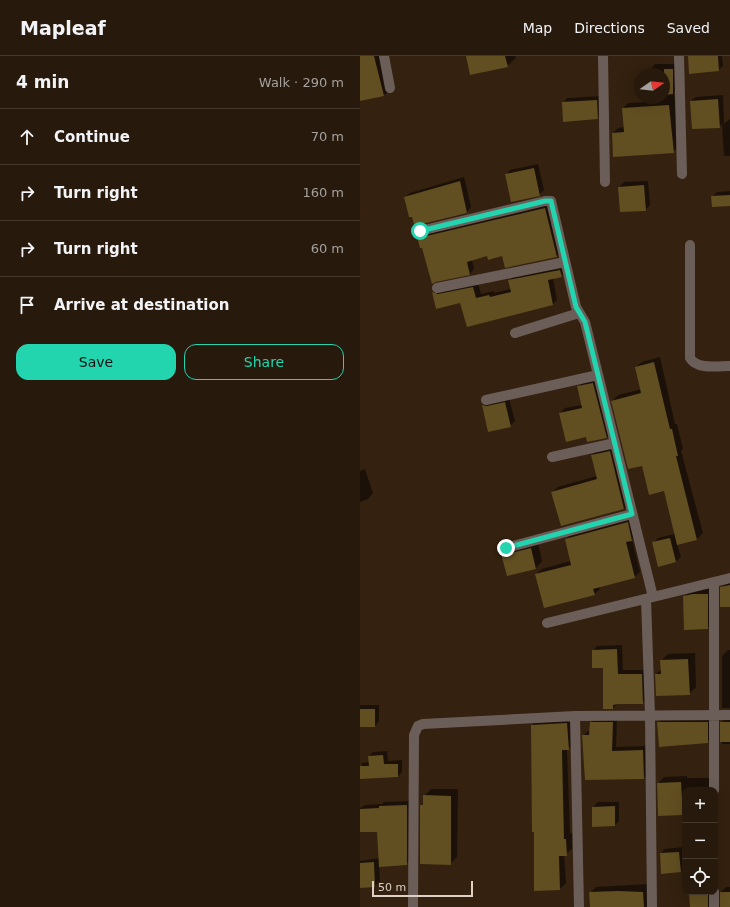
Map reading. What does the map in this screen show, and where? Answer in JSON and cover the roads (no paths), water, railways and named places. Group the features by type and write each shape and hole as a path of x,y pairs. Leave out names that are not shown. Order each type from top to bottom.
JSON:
{"street":[{"path":"384,56 390,88"},
{"path":"603,56 605,182"},
{"path":"679,56 682,174"},
{"path":"420,231 549,200 552,204 576,307 585,322 615,443 632,514 649,598 652,907"},
{"path":"690,245 690,358 693,363 699,365 730,366"},
{"path":"437,288 565,262"},
{"path":"516,334 579,313"},
{"path":"486,400 598,375"},
{"path":"552,457 615,443"},
{"path":"506,548 632,514"},
{"path":"547,623 730,578"},
{"path":"714,582 714,787"},
{"path":"413,907 414,734 418,726 423,724 575,716 730,715"},
{"path":"575,716 579,907"},
{"path":"714,895 714,907"}]}
